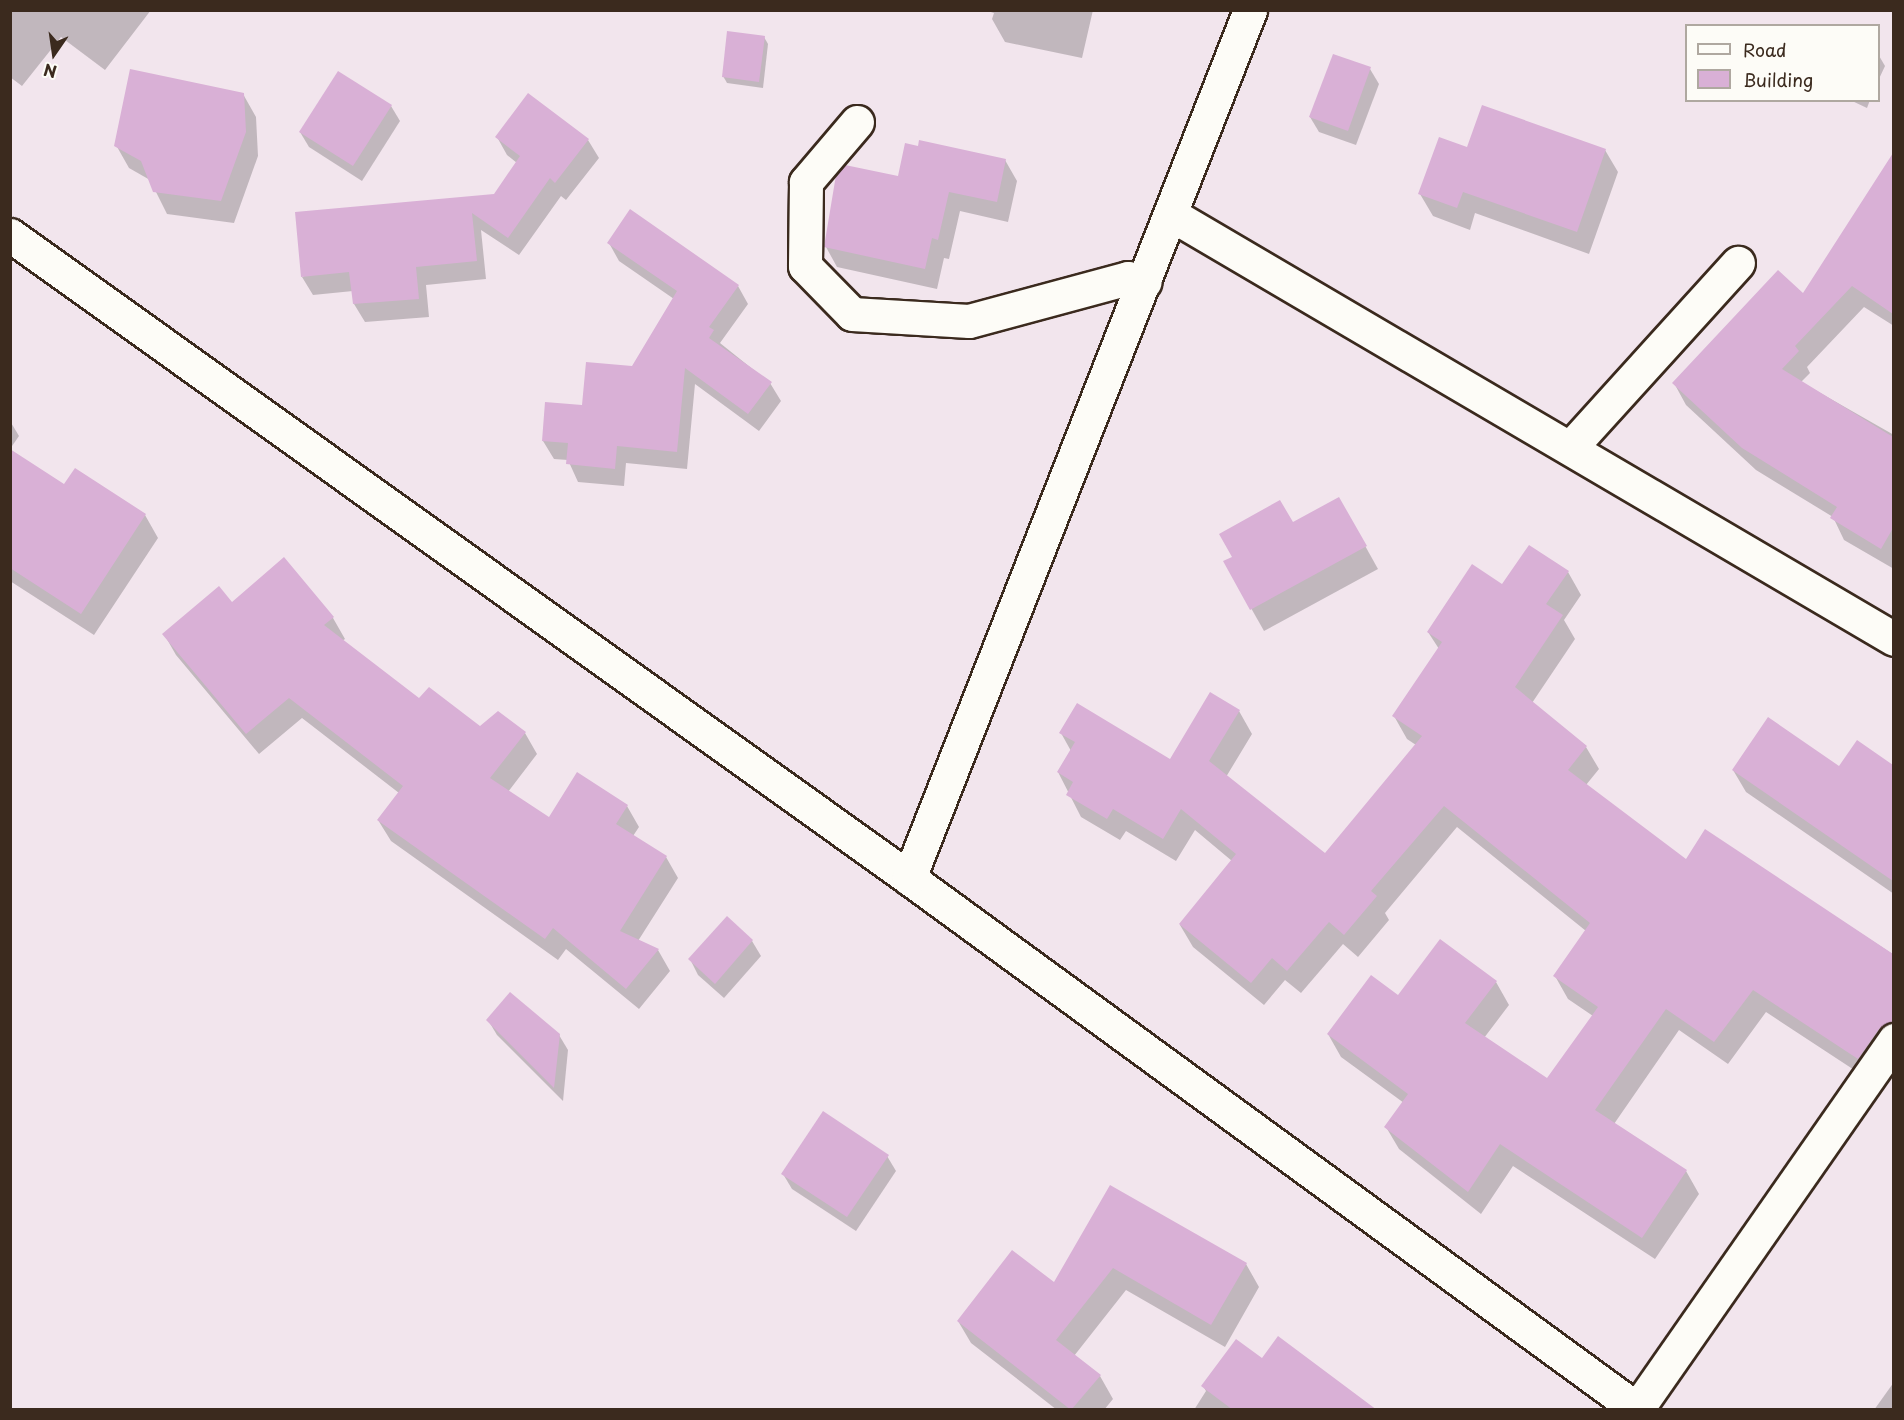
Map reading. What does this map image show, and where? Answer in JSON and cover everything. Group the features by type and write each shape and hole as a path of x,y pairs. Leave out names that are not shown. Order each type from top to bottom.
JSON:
{"street":[{"path":"909,878 1172,215 1250,10"},
{"path":"857,122 806,182 806,266 852,314 969,321 1128,278 1145,282"},
{"path":"1172,215 1893,639"},
{"path":"10,235 909,878 1638,1409 1893,1040"},
{"path":"1570,448 1738,262"}],"building":[{"path":"727,31 765,36 759,82 722,77"},
{"path":"1333,54 1371,67 1348,131 1309,117"},
{"path":"130,69 244,93 246,132 221,201 153,192 141,161 114,146"},
{"path":"338,71 392,105 353,166 299,132"},
{"path":"528,93 589,139 555,183 550,178 508,238 472,213 477,261 416,267 419,299 353,304 349,272 301,277 295,212 494,194 520,156 495,137"},
{"path":"1482,105 1606,149 1577,232 1463,192 1457,208 1418,194 1439,137 1467,147"},
{"path":"919,140 1006,159 997,202 949,192 938,240 932,238 925,269 824,247 836,175 845,165 898,176 905,143 918,146"},
{"path":"1893,153 1893,314 1852,286 1795,346 1799,351 1782,369 1893,437 1893,528 1881,549 1830,518 1837,507 1742,448 1672,383 1778,270 1803,293"},
{"path":"630,209 739,285 709,327 714,330 709,338 772,382 748,414 685,368 677,452 617,446 615,469 566,464 568,443 542,441 545,402 582,405 586,362 632,366 677,291 607,243"},
{"path":"10,449 64,484 75,468 146,514 81,614 10,568"},
{"path":"1339,497 1367,546 1250,610 1223,561 1232,557 1219,534 1280,500 1293,522"},
{"path":"1529,545 1569,571 1546,604 1563,615 1515,687 1587,746 1568,770 1686,859 1705,829 1893,954 1893,1022 1879,1029 1858,1059 1753,990 1714,1042 1666,1009 1595,1110 1687,1170 1642,1238 1500,1144 1468,1192 1384,1127 1408,1094 1327,1034 1371,975 1398,995 1440,939 1497,981 1465,1023 1547,1078 1598,1007 1553,976 1590,923 1444,806 1371,891 1377,896 1344,935 1329,922 1287,971 1272,958 1251,983 1179,924 1236,854 1181,809 1163,839 1113,809 1107,819 1066,795 1073,782 1057,772 1075,742 1059,733 1077,703 1170,759 1210,692 1240,710 1209,761 1325,853 1422,736 1392,716 1442,642 1427,632 1472,564 1502,584"},
{"path":"284,557 334,617 324,625 419,698 429,687 480,726 498,711 526,732 490,778 549,817 577,772 628,805 616,824 667,856 620,931 659,949 626,989 553,928 545,939 377,820 403,786 289,698 246,734 162,634 219,586 232,602"},
{"path":"1768,717 1839,766 1857,740 1893,765 1893,881 1732,770"},
{"path":"727,916 753,940 715,984 688,959"},
{"path":"510,992 560,1034 554,1088 486,1020"},
{"path":"823,1111 889,1155 847,1217 781,1174"},
{"path":"1110,1185 1247,1263 1211,1325 1113,1268 1056,1340 1101,1375 1071,1410 957,1321 1012,1250 1054,1282"},
{"path":"1278,1336 1377,1410 1233,1410 1201,1386 1236,1339 1262,1358"}]}
